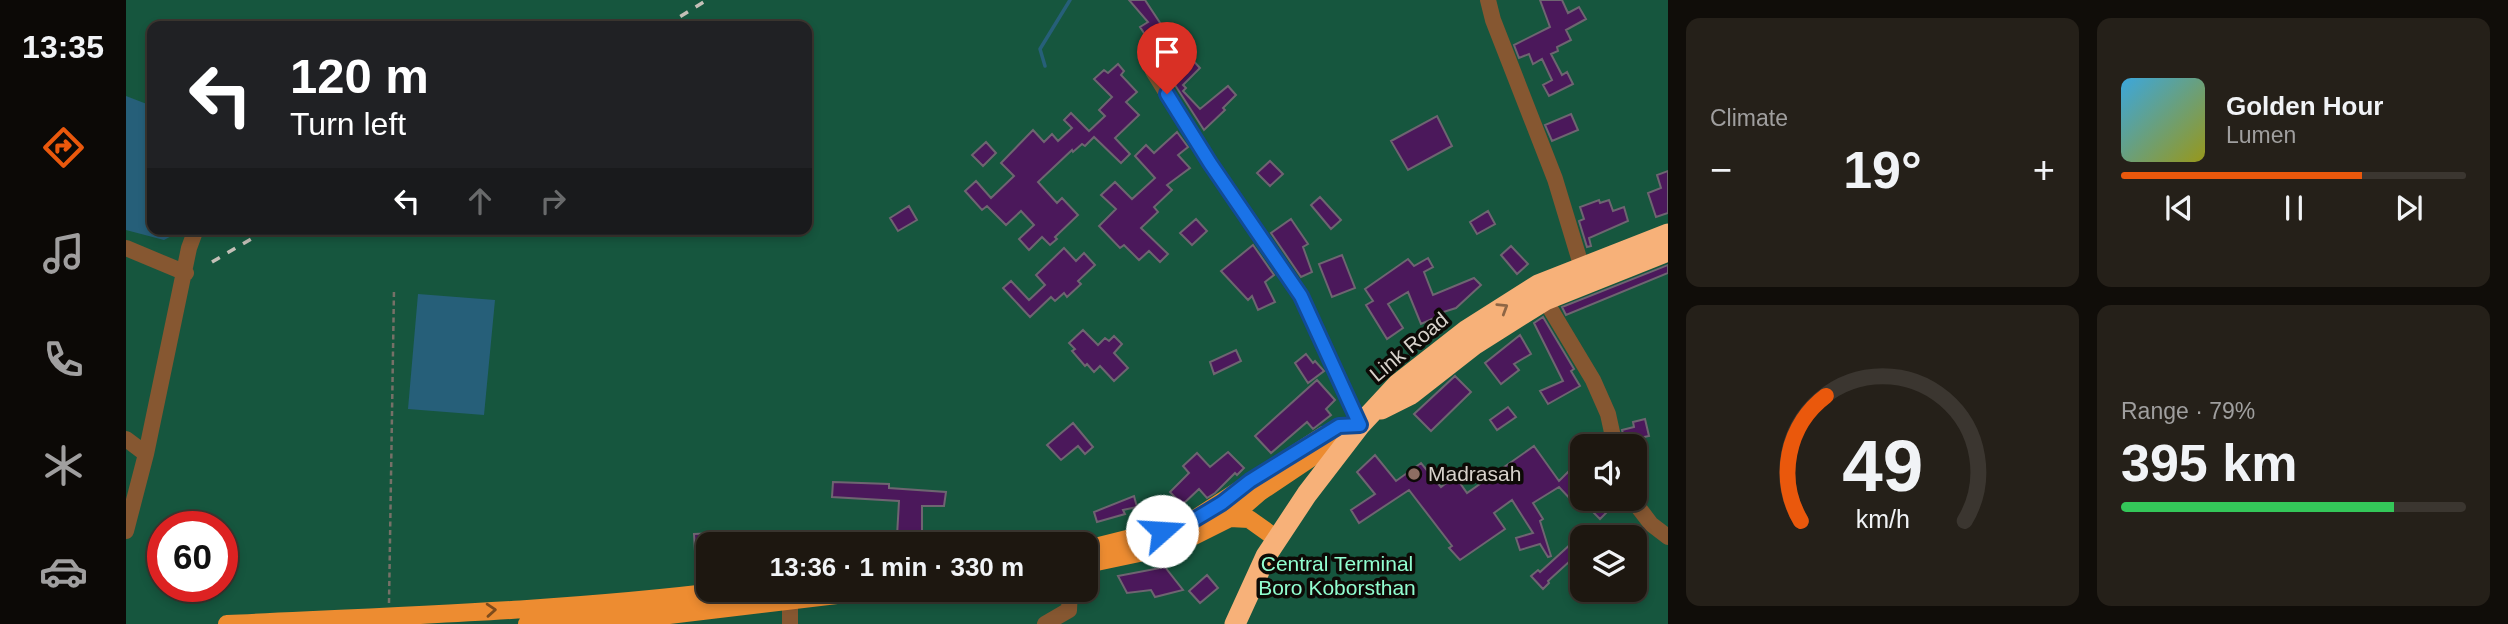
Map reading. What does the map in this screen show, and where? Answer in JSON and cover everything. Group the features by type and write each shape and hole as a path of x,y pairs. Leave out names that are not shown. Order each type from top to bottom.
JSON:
{"highway":[{"name":"Link Road","path":"1367,418 1398,384 1467,330 1538,285 1668,234"},
{"name":"Link Road","path":"1367,418 1411,394 1475,344 1545,300 1668,251"},
{"path":"1235,624 1266,556 1307,494 1367,418"}],"main road":[{"path":"1098,562 1144,552 1194,536 1230,518 1260,492 1367,418"},
{"path":"1098,546 1187,524 1339,426 1367,418"},
{"path":"1230,518 1250,519 1277,539"},
{"path":"227,624 389,617 696,595"},
{"path":"527,624 661,616 774,602"}],"street":[{"path":"1488,0 1493,20 1555,179 1582,268"},
{"path":"1153,71 1210,163 1301,296 1367,418"},
{"path":"126,530 146,454 194,235"},
{"path":"126,248 186,273"},
{"path":"1545,300 1592,380 1608,414 1612,434"},
{"path":"126,439 146,454"},
{"path":"1641,511 1651,524 1668,537"},
{"path":"790,602 790,624"},
{"path":"1045,624 1069,611 1069,602"}],"path":[{"path":"389,617 394,289"}],"green space":[{"name":"Central Terminal Boro Koborsthan","path":"126,0 1668,0 1668,624 126,624"}],"water":[{"path":"126,96 147,104 147,235 173,235 164,240 126,230"},
{"path":"418,294 495,300 484,415 408,409"}],"building":[{"path":"1129,0 1145,0 1168,35 1163,38 1155,30 1146,36 1140,27 1148,22"},
{"path":"1540,0 1562,0 1568,13 1579,7 1586,19 1566,30 1571,40 1557,47 1558,51 1551,54 1562,75 1567,72 1573,84 1549,96 1543,85 1552,80 1542,59 1533,64 1529,54 1519,58 1514,45 1550,27"},
{"path":"1188,55 1200,68 1183,85 1186,88 1183,91 1200,109 1228,86 1236,95 1204,130 1164,68 1173,59 1178,64"},
{"path":"1118,64 1124,71 1121,75 1137,92 1126,102 1139,115 1115,138 1130,154 1121,163 1094,137 1085,146 1082,144 1073,152 1072,150 1038,182 1057,203 1062,198 1078,215 1050,245 1042,237 1029,250 1019,239 1034,225 1021,211 1006,225 987,206 982,210 965,191 976,181 991,198 1014,176 1001,163 1033,130 1044,142 1052,134 1058,141 1072,128 1064,120 1071,113 1089,131 1105,116 1099,110 1112,97 1094,79 1104,70 1108,73"},
{"path":"1571,114 1578,130 1552,141 1545,125"},
{"path":"1437,116 1452,146 1408,170 1391,141"},
{"path":"1177,132 1188,147 1178,155 1190,168 1167,185 1172,190 1154,207 1158,212 1141,228 1168,254 1160,262 1149,251 1139,260 1124,245 1120,248 1099,226 1116,209 1101,195 1115,182 1132,199 1155,178 1135,156 1146,145 1154,153"},
{"path":"986,142 996,153 983,166 972,155"},
{"path":"1270,161 1283,174 1270,186 1257,173"},
{"path":"1668,171 1668,213 1656,217 1648,193 1661,188 1657,175"},
{"path":"1320,197 1341,220 1331,229 1311,205"},
{"path":"1599,200 1600,203 1609,200 1613,211 1624,207 1628,221 1589,238 1591,246 1587,247 1579,221 1584,219 1580,207"},
{"path":"909,206 917,220 898,231 890,218"},
{"path":"1488,211 1495,224 1477,234 1470,222"},
{"path":"1196,219 1207,231 1192,245 1180,233"},
{"path":"1291,219 1308,244 1303,247 1312,272 1301,277 1271,233"},
{"path":"1253,245 1274,275 1265,282 1275,302 1258,310 1252,296 1248,300 1221,271"},
{"path":"1511,246 1528,264 1517,274 1501,255"},
{"path":"1064,248 1076,261 1084,253 1095,265 1078,281 1081,284 1067,297 1064,293 1055,301 1051,297 1030,317 1003,288 1011,281 1029,300 1045,285 1036,275"},
{"path":"1342,255 1355,288 1332,297 1319,264"},
{"path":"1428,258 1433,267 1424,272 1433,295 1474,278 1481,285 1456,308 1440,313 1441,315 1421,324 1408,292 1388,304 1403,328 1387,339 1366,305 1373,301 1365,289 1408,259 1414,266"},
{"path":"1668,265 1668,273 1566,315 1562,307"},
{"path":"1543,317 1574,369 1571,371 1580,386 1548,404 1540,391 1563,381 1534,323"},
{"path":"1083,330 1098,345 1105,338 1109,341 1114,336 1122,344 1114,353 1128,368 1114,381 1100,366 1094,372 1087,364 1085,366 1072,351 1075,349 1069,343"},
{"path":"1520,335 1531,354 1514,364 1519,370 1501,384 1485,363"},
{"path":"1236,350 1241,361 1214,374 1210,362"},
{"path":"1306,354 1324,371 1308,383 1295,363"},
{"path":"1455,376 1471,392 1431,431 1414,414"},
{"path":"1317,380 1335,400 1326,409 1331,415 1313,429 1307,422 1271,453 1255,436"},
{"path":"1508,407 1516,417 1497,430 1490,420"},
{"path":"1645,419 1649,436 1623,434 1622,430 1634,427 1633,422"},
{"path":"1073,423 1093,447 1085,454 1078,446 1061,460 1047,445"},
{"path":"1534,446 1559,481 1570,472 1570,499 1559,487 1533,503 1543,519 1540,521 1551,556 1548,557 1540,544 1520,550 1516,538 1533,533 1512,500 1494,513 1505,529 1460,560 1409,490 1359,523 1351,510 1375,494 1357,472 1375,455 1396,481 1421,463 1441,487 1455,476 1467,493"},
{"path":"1228,452 1244,468 1215,493 1207,498 1199,489 1182,505 1170,492 1189,473 1183,466 1197,453 1210,467"},
{"path":"833,482 889,484 889,488 946,492 944,506 922,506 922,532 897,532 899,501 832,497"},
{"path":"1134,496 1137,507 1123,510 1125,514 1097,522 1094,512"},
{"path":"1592,511 1608,511 1600,519"},
{"path":"694,534 696,534 696,569"},
{"path":"1570,545 1570,561 1543,589 1531,576 1538,570 1540,572"},
{"path":"1165,567 1183,590 1155,597 1151,590 1127,593 1118,576"},
{"path":"1207,575 1218,588 1200,603 1189,591"}],"waterway":[{"path":"1045,66 1040,49 1070,0"}],"railway":[{"path":"673,21 707,0"},
{"path":"212,262 258,235"}],"place":[{"name":"Madrasah","path":"1414,474"}],"route":[{"path":"1162,531 1187,524 1339,426 1360,425 1301,296 1210,163 1167,94"}]}
